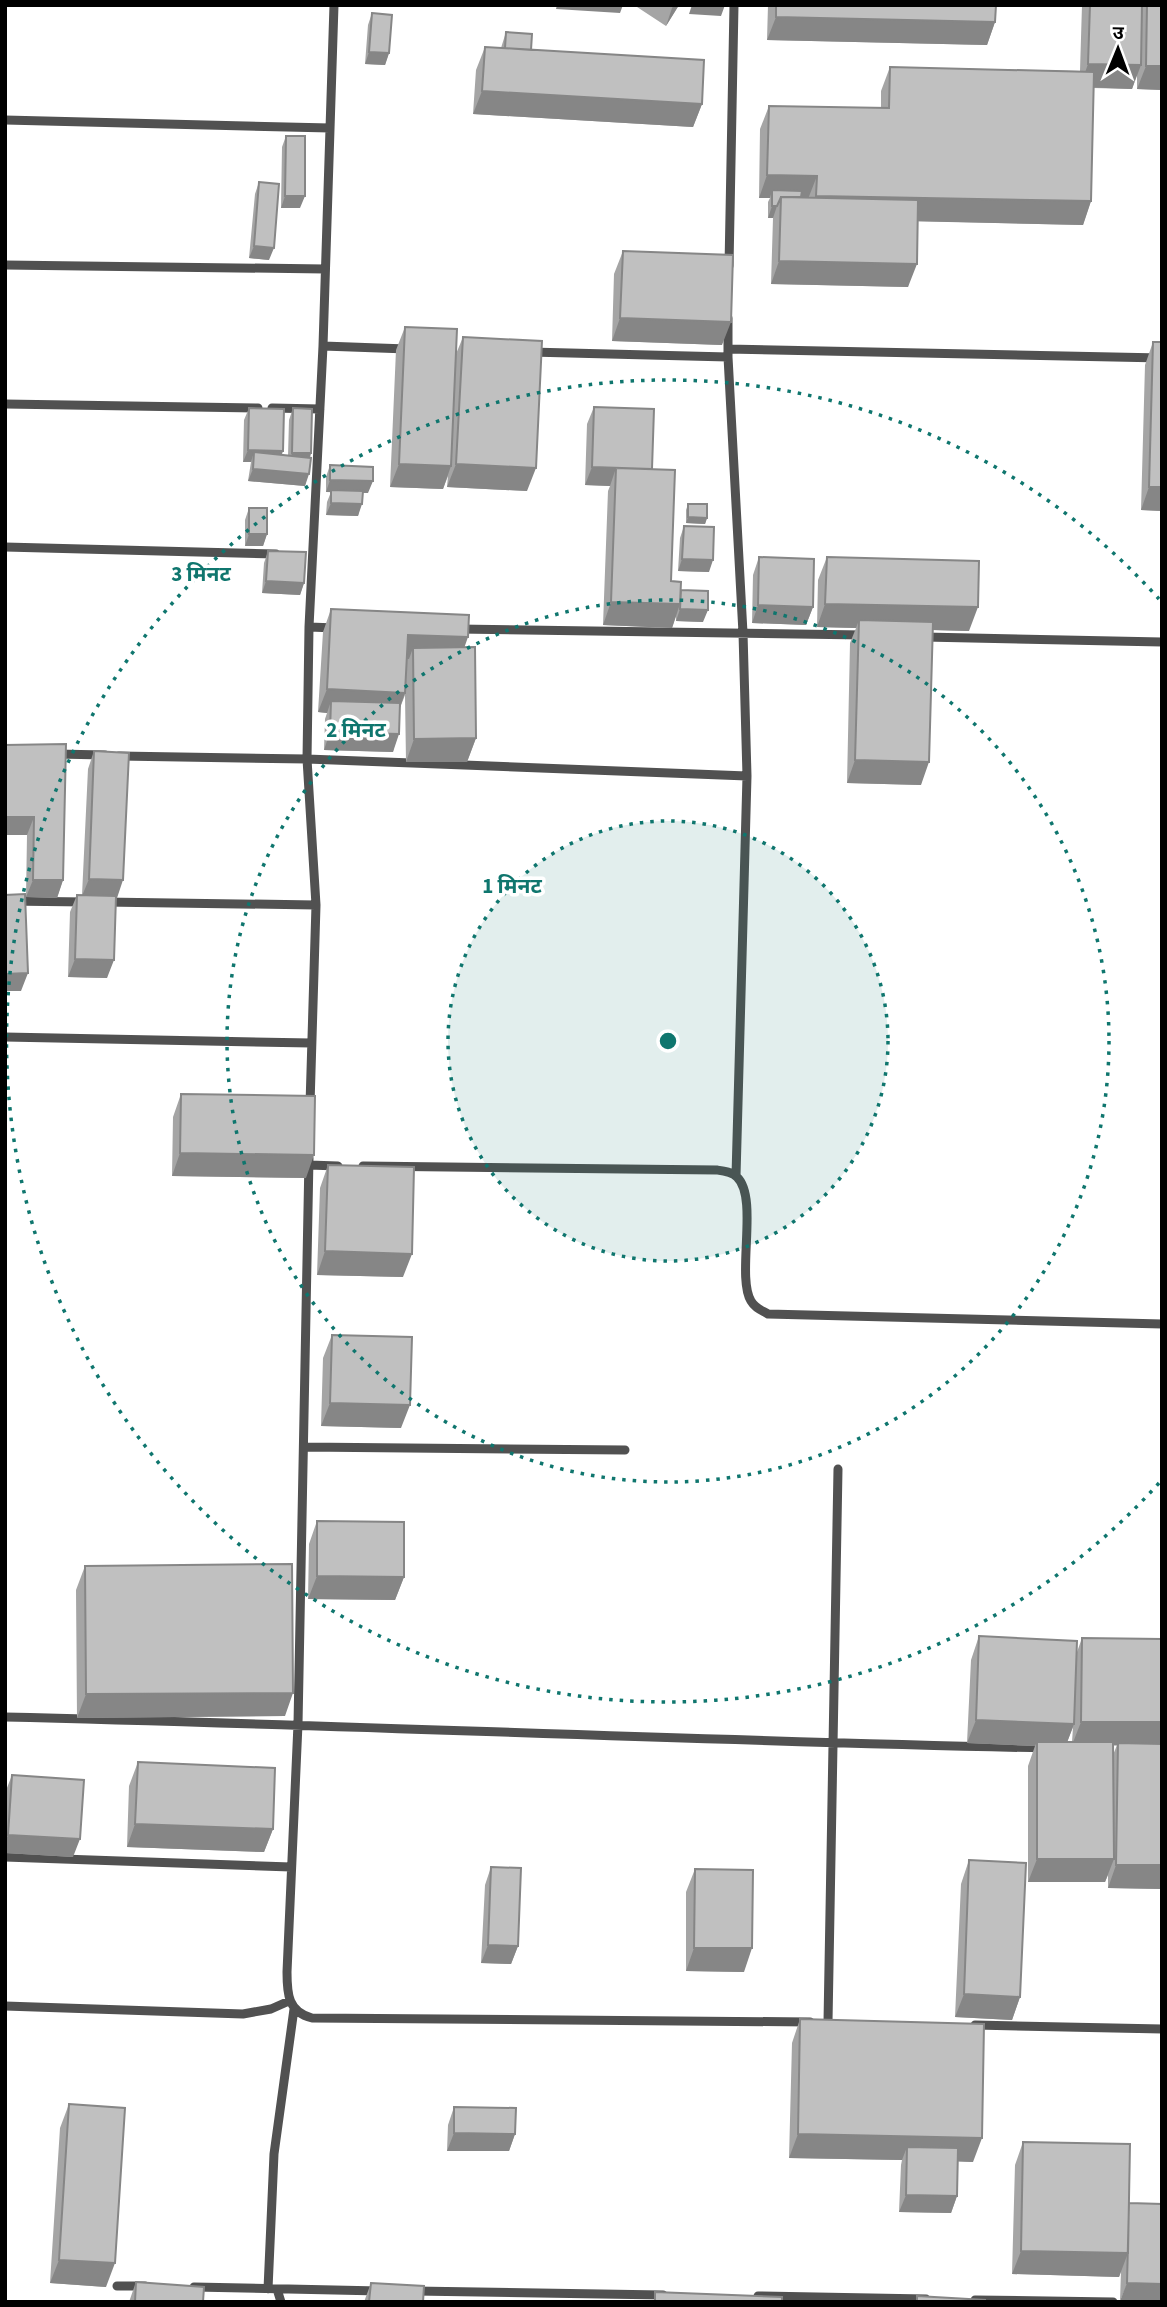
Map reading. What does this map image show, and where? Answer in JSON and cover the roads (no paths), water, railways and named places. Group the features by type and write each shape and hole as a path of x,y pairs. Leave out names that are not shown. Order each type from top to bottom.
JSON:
{"lane":[{"path":"310,1111 316,905 307,759 309,627 323,346 334,5"},
{"path":"729,280 734,5"},
{"path":"5,120 330,128"},
{"path":"5,265 325,270"},
{"path":"729,308 728,353 743,633 747,776 736,1176 746,1195 747,1293 757,1308 768,1314 1162,1324"},
{"path":"323,346 420,349"},
{"path":"518,351 1162,358"},
{"path":"5,404 320,409"},
{"path":"5,547 285,554"},
{"path":"299,555 313,555"},
{"path":"309,627 351,628"},
{"path":"449,629 868,636"},
{"path":"910,636 1162,642"},
{"path":"46,754 307,759 747,776"},
{"path":"5,901 316,905"},
{"path":"5,1037 311,1043"},
{"path":"281,2302 273,2289 274,2154 291,2005 287,1972 298,1724 309,1152"},
{"path":"309,1165 717,1170 736,1176"},
{"path":"304,1447 625,1450"},
{"path":"828,2022 838,1469"},
{"path":"5,1717 298,1724 402,1730 833,1744 1051,1748"},
{"path":"5,1857 291,1867"},
{"path":"291,2005 304,2016 312,2018 842,2022"},
{"path":"5,2006 243,2014 291,2005"},
{"path":"965,2025 1162,2029"},
{"path":"117,2286 158,2287"},
{"path":"186,2287 388,2291"},
{"path":"402,2291 667,2295"},
{"path":"751,2296 932,2299"},
{"path":"960,2300 1113,2302"}]}
